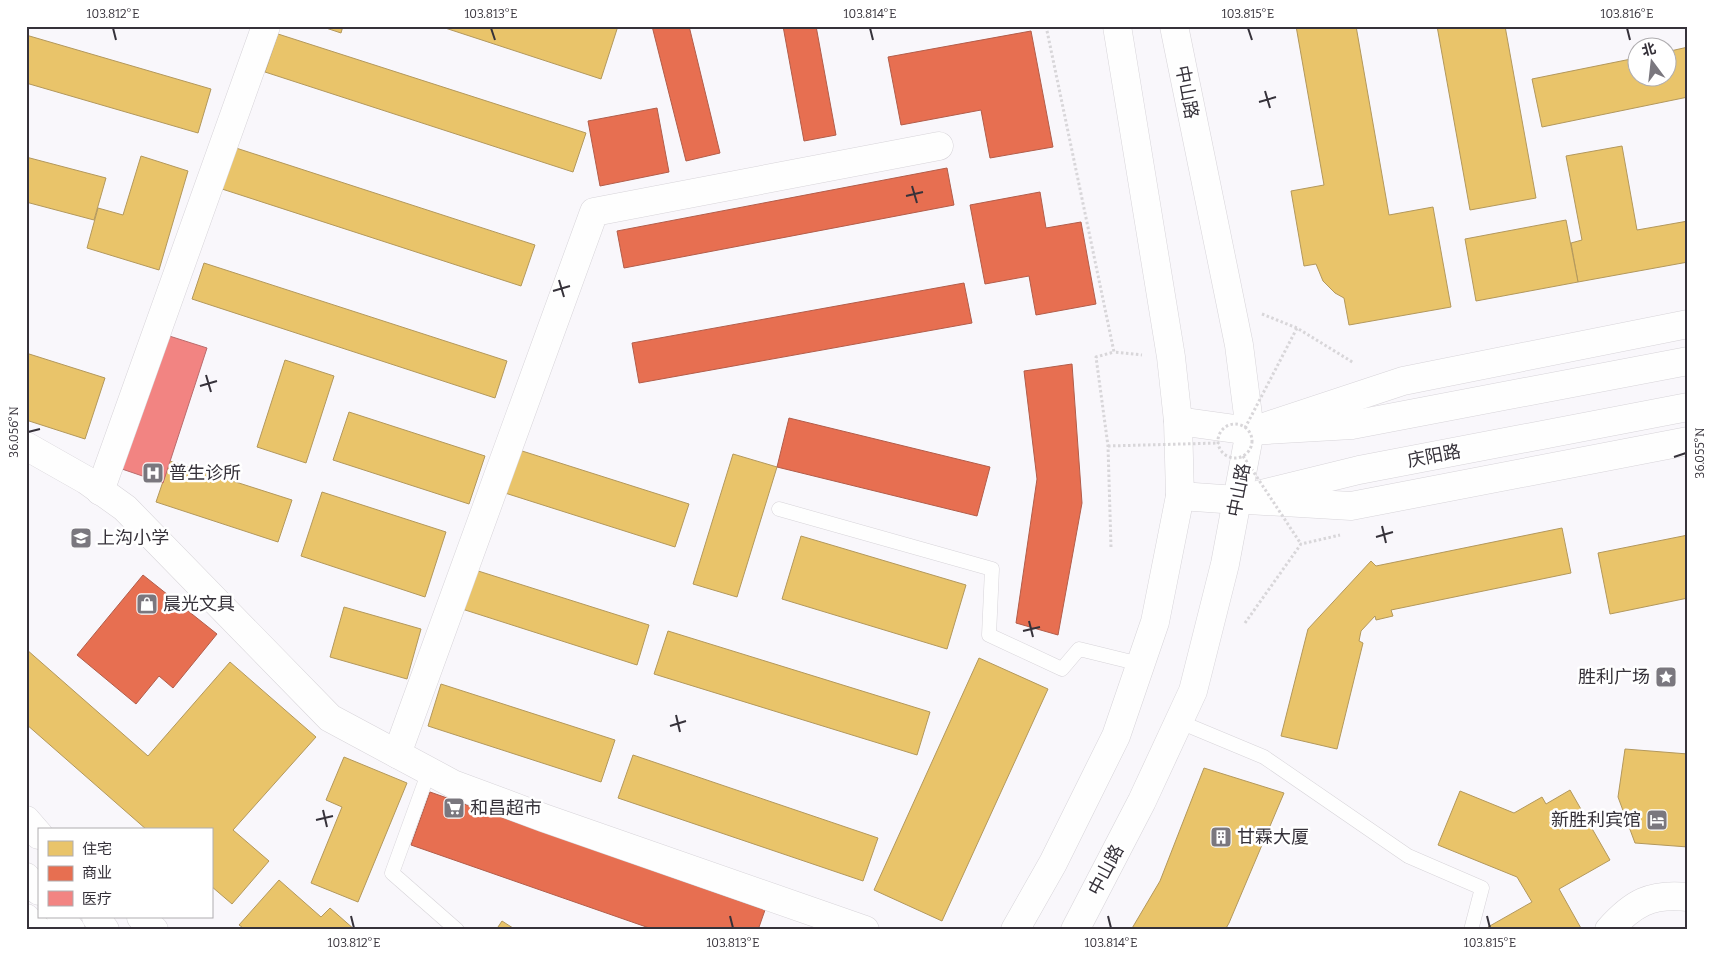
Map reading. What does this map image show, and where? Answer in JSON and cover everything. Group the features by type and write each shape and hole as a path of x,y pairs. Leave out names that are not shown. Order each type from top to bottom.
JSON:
{"street":[{"path":"100,491 266,26"},
{"path":"1015,930 1053,863 1116,736 1154,622 1180,496 1178,420 1171,357 1117,26"},
{"name":"中山路","path":"1075,930 1142,801 1193,691 1211,627 1237,500 1246,438 1239,346 1174,26"},
{"path":"397,754 594,212 939,146"},
{"path":"1246,438 1403,382 1688,324"},
{"path":"1178,420 1246,438 1352,425 1688,361"},
{"name":"庆阳路","path":"1180,496 1237,500 1359,470 1688,407"},
{"path":"1237,500 1351,506 1688,440"},
{"path":"26,446 125,508 330,718 453,784 544,818 865,930"},
{"path":"26,877 38,890"},
{"path":"1609,930 1625,912 1647,899 1671,895 1688,896"},
{"path":"26,918 38,930"},
{"path":"62,918 72,930"},
{"path":"97,918 105,930"},
{"path":"142,918 154,930"}],"lane":[{"path":"779,509 992,569 989,635 1062,669 1079,649 1140,664"},
{"path":"1180,722 1264,757 1408,856 1482,888 1470,930"},
{"path":"429,771 392,873 457,930"}],"path":[{"path":"1046,26 1114,352"},
{"path":"1256,312 1297,328 1354,363"},
{"path":"1245,623 1301,544 1246,438 1233,424 1227,426 1219,437 1219,443 1225,454 1238,458 1246,438 1297,328"},
{"path":"1111,547 1108,446 1096,357 1114,352 1171,357"},
{"path":"1108,446 1219,443"}],"building: 住宅":[{"path":"320,26 343,26 341,33"},
{"path":"439,26 618,26 601,79"},
{"path":"1296,26 1356,26 1389,215 1433,207 1451,307 1349,325 1344,298 1335,293 1323,281 1316,264 1304,266 1291,191 1324,185"},
{"path":"1437,26 1505,26 1536,198 1470,210"},
{"path":"278,34 586,133 573,172 265,72"},
{"path":"26,35 211,89 198,133 26,83"},
{"path":"1688,47 1688,97 1542,127 1532,79 1626,60 1626,88 1676,88 1676,50"},
{"path":"1622,146 1637,230 1688,221 1688,262 1578,282 1571,243 1582,240 1566,156"},
{"path":"236,148 535,245 521,286 222,189"},
{"path":"141,156 188,171 159,270 87,248 98,208 123,215"},
{"path":"26,157 106,178 94,220 26,202"},
{"path":"1566,220 1578,282 1476,301 1465,239"},
{"path":"204,263 507,361 495,398 192,299"},
{"path":"26,353 105,378 85,439 26,420"},
{"path":"285,360 334,376 306,463 257,447"},
{"path":"349,412 485,456 469,504 333,460"},
{"path":"519,450 689,504 675,547 505,493"},
{"path":"733,454 777,467 737,597 693,584"},
{"path":"170,461 292,500 278,542 156,502"},
{"path":"322,492 446,532 425,597 301,556"},
{"path":"1562,528 1571,573 1391,610 1393,616 1376,620 1375,616 1361,631 1359,641 1363,643 1337,749 1281,736 1308,629 1371,561 1376,566"},
{"path":"1688,535 1688,598 1610,614 1598,553"},
{"path":"801,536 966,585 947,649 782,599"},
{"path":"475,570 649,625 637,665 462,609"},
{"path":"344,607 421,629 407,679 330,657"},
{"path":"668,631 930,712 917,755 654,674"},
{"path":"26,649 148,756 230,662 316,737 233,830 269,861 232,904 212,887 212,828 145,828 26,724"},
{"path":"979,658 1048,689 942,921 874,890"},
{"path":"441,684 615,740 601,782 428,726"},
{"name":"新胜利宾馆","path":"1625,749 1688,754 1688,847 1635,843 1618,797"},
{"path":"633,755 878,838 863,881 618,798"},
{"path":"344,757 407,783 358,902 311,883 342,807 326,800"},
{"name":"甘霖大厦","path":"1204,768 1284,793 1229,923 1225,930 1131,930 1160,881"},
{"path":"1570,790 1610,860 1559,889 1582,930 1490,930 1488,927 1532,902 1517,877 1438,845 1460,791 1514,813 1542,797 1546,804"},
{"path":"279,880 321,917 330,908 355,930 246,930 239,925"},
{"path":"502,921 516,930 496,930"}],"building: 商业":[{"path":"652,26 689,26 720,153 686,161"},
{"path":"783,26 816,26 836,135 804,141"},
{"path":"1031,31 1053,147 990,158 981,110 901,125 888,57"},
{"path":"657,108 669,172 600,186 588,121"},
{"path":"947,168 954,205 624,268 617,231"},
{"path":"1040,192 1046,228 1081,222 1096,304 1036,315 1029,276 985,284 970,205"},
{"path":"964,283 972,323 639,383 632,343"},
{"path":"1072,364 1082,503 1058,635 1016,623 1037,479 1024,371"},
{"path":"789,418 990,467 977,516 777,467"},
{"path":"143,575 217,634 173,688 159,676 136,704 77,655"},
{"path":"430,792 765,910 758,930 655,930 411,845"}],"building: 医疗":[{"path":"163,334 207,348 163,483 119,468"}],"place":[{"name":"普生诊所","path":"153,473"},
{"name":"上沟小学","path":"81,538"},
{"name":"晨光文具","path":"147,604"},
{"name":"胜利广场","path":"1666,677"},
{"name":"和昌超市","path":"454,808"},
{"name":"新胜利宾馆","path":"1657,820"},
{"name":"甘霖大厦","path":"1221,837"}]}
